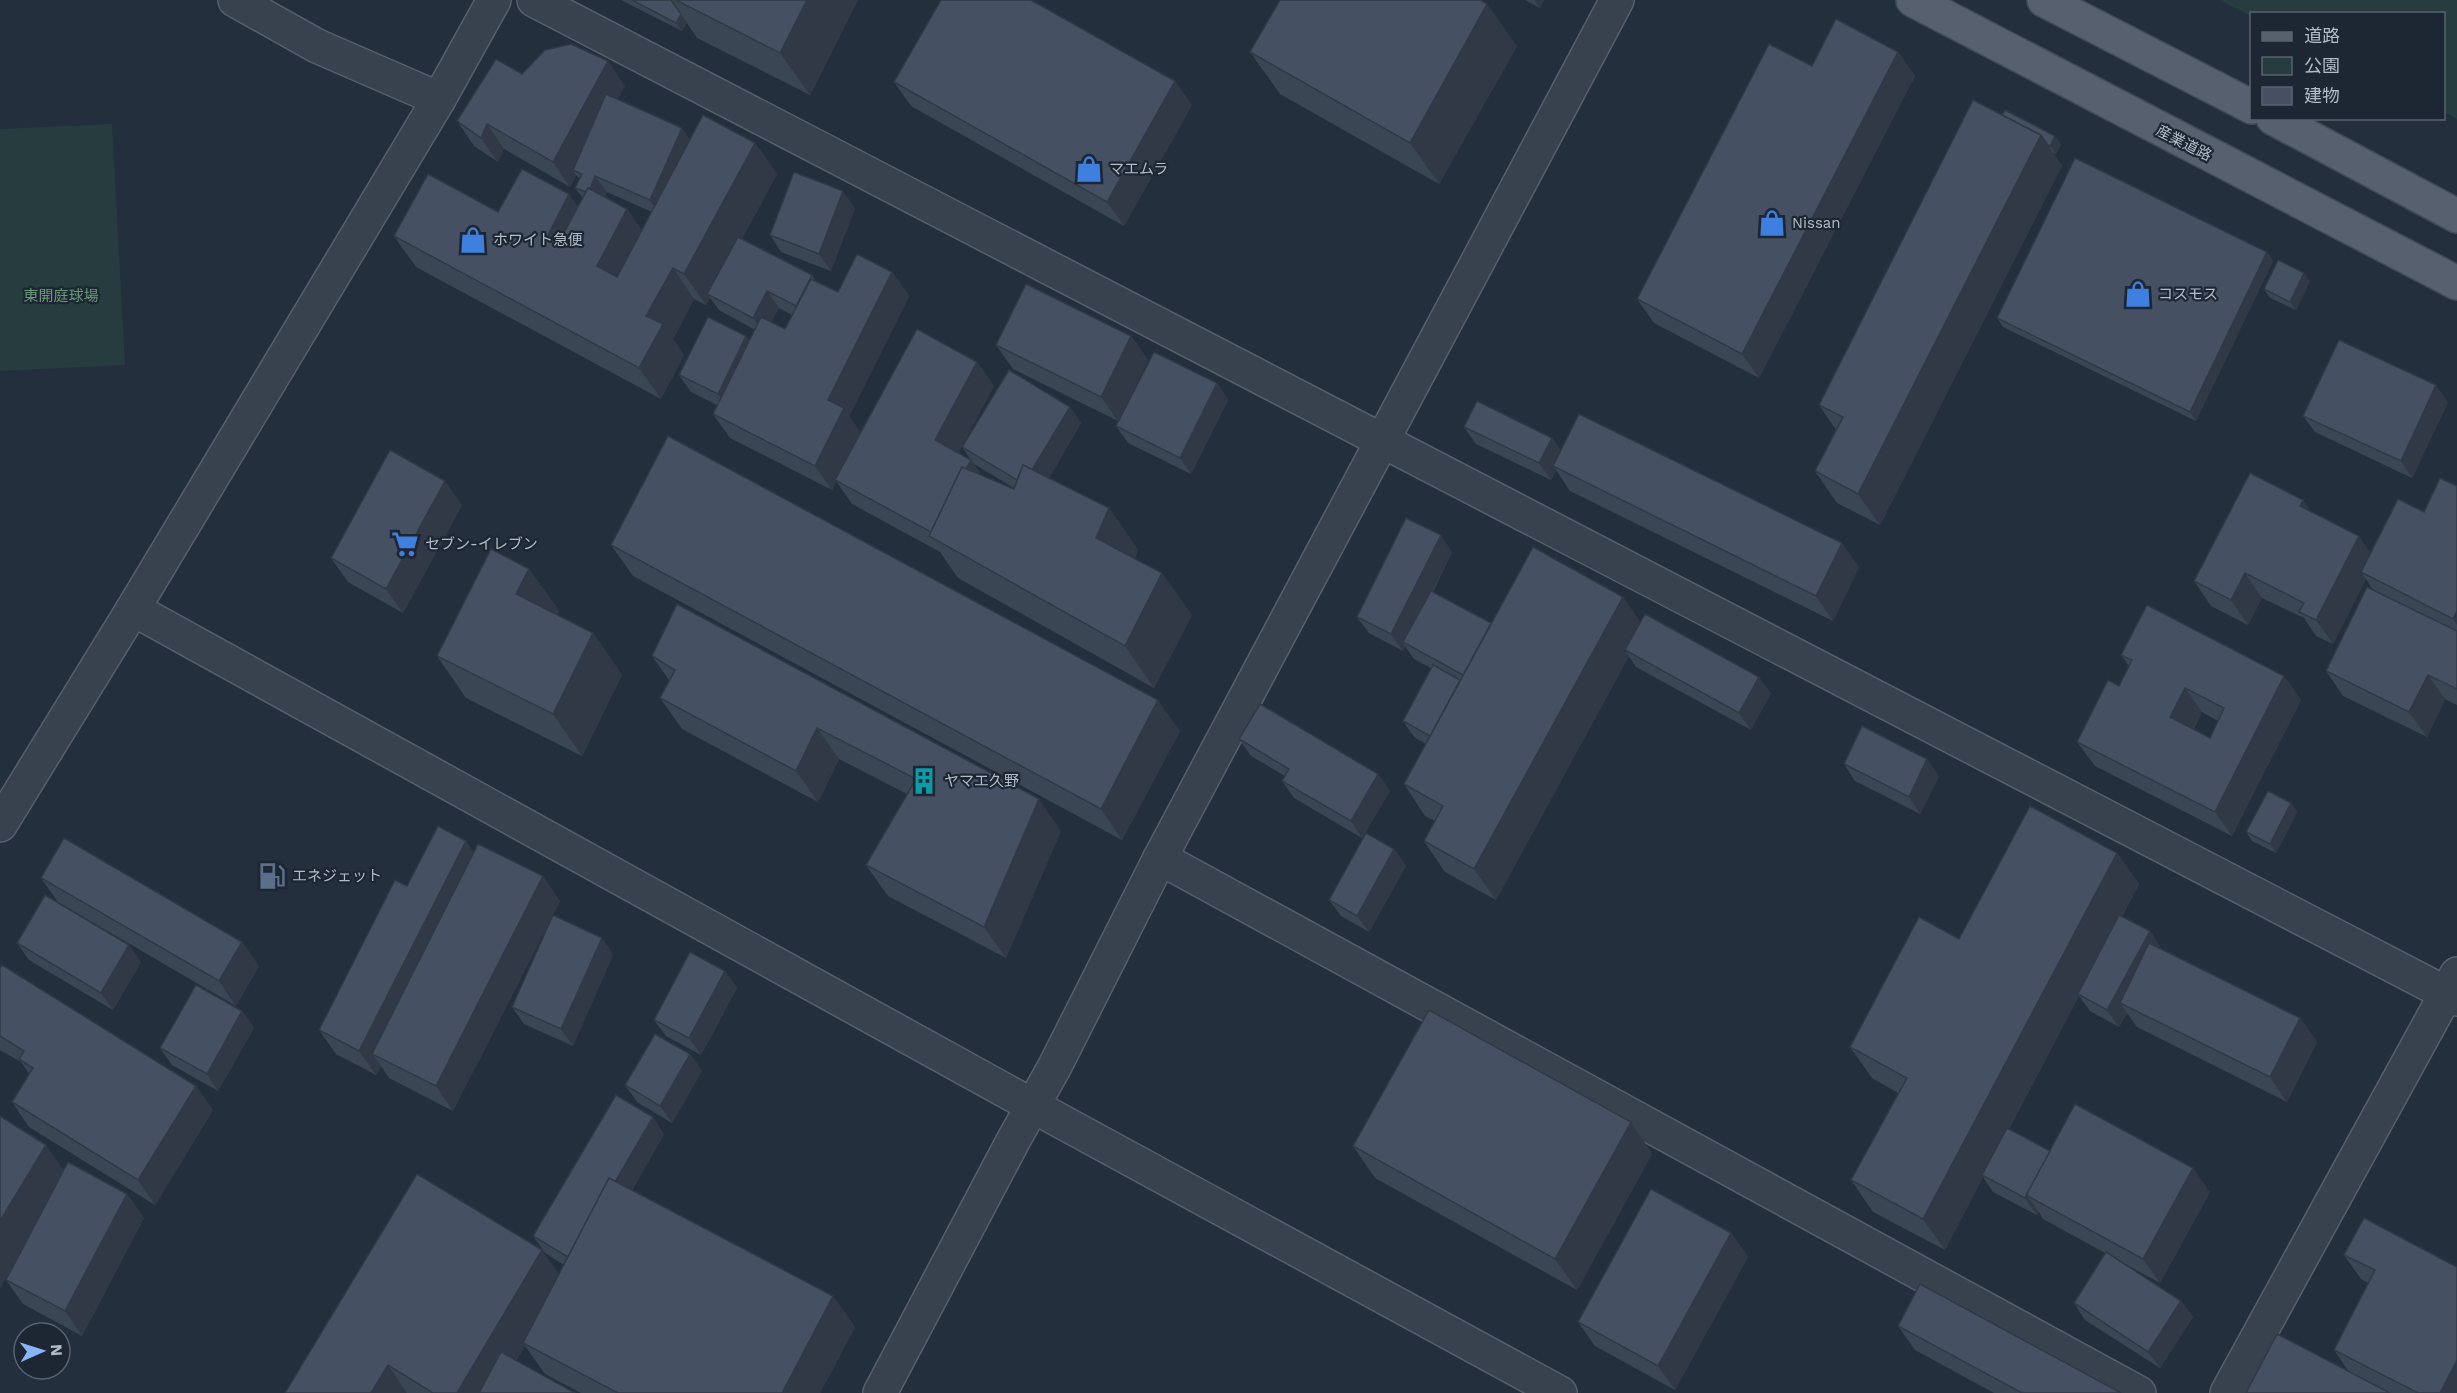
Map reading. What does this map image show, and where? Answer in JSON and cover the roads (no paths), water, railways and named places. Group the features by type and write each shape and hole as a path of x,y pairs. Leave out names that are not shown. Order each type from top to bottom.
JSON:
{"main road":[{"name":"産業道路","path":"1913,0 2457,283"},
{"path":"2044,0 2250,106"},
{"path":"2277,120 2457,216"}],"street":[{"path":"234,0 317,46 439,99"},
{"path":"0,825 133,609 439,99 494,0"},
{"path":"534,0 1383,442 2454,989 2228,1393"},
{"path":"880,1393 1033,1106 1160,858 1617,0"},
{"path":"133,609 1033,1106 1560,1393"},
{"path":"1160,858 2139,1393"}],"place":[{"name":"マエムラ","path":"1089,169"},
{"name":"Nissan","path":"1772,223"},
{"name":"ホワイト急便","path":"473,240"},
{"name":"コスモス","path":"2138,294"},
{"name":"セブン-イレブン","path":"405,544"},
{"name":"ヤマエ久野","path":"924,781"},
{"name":"エネジェット","path":"272,876"}],"park label":[{"name":"東開庭球場","path":"61,296"}]}
